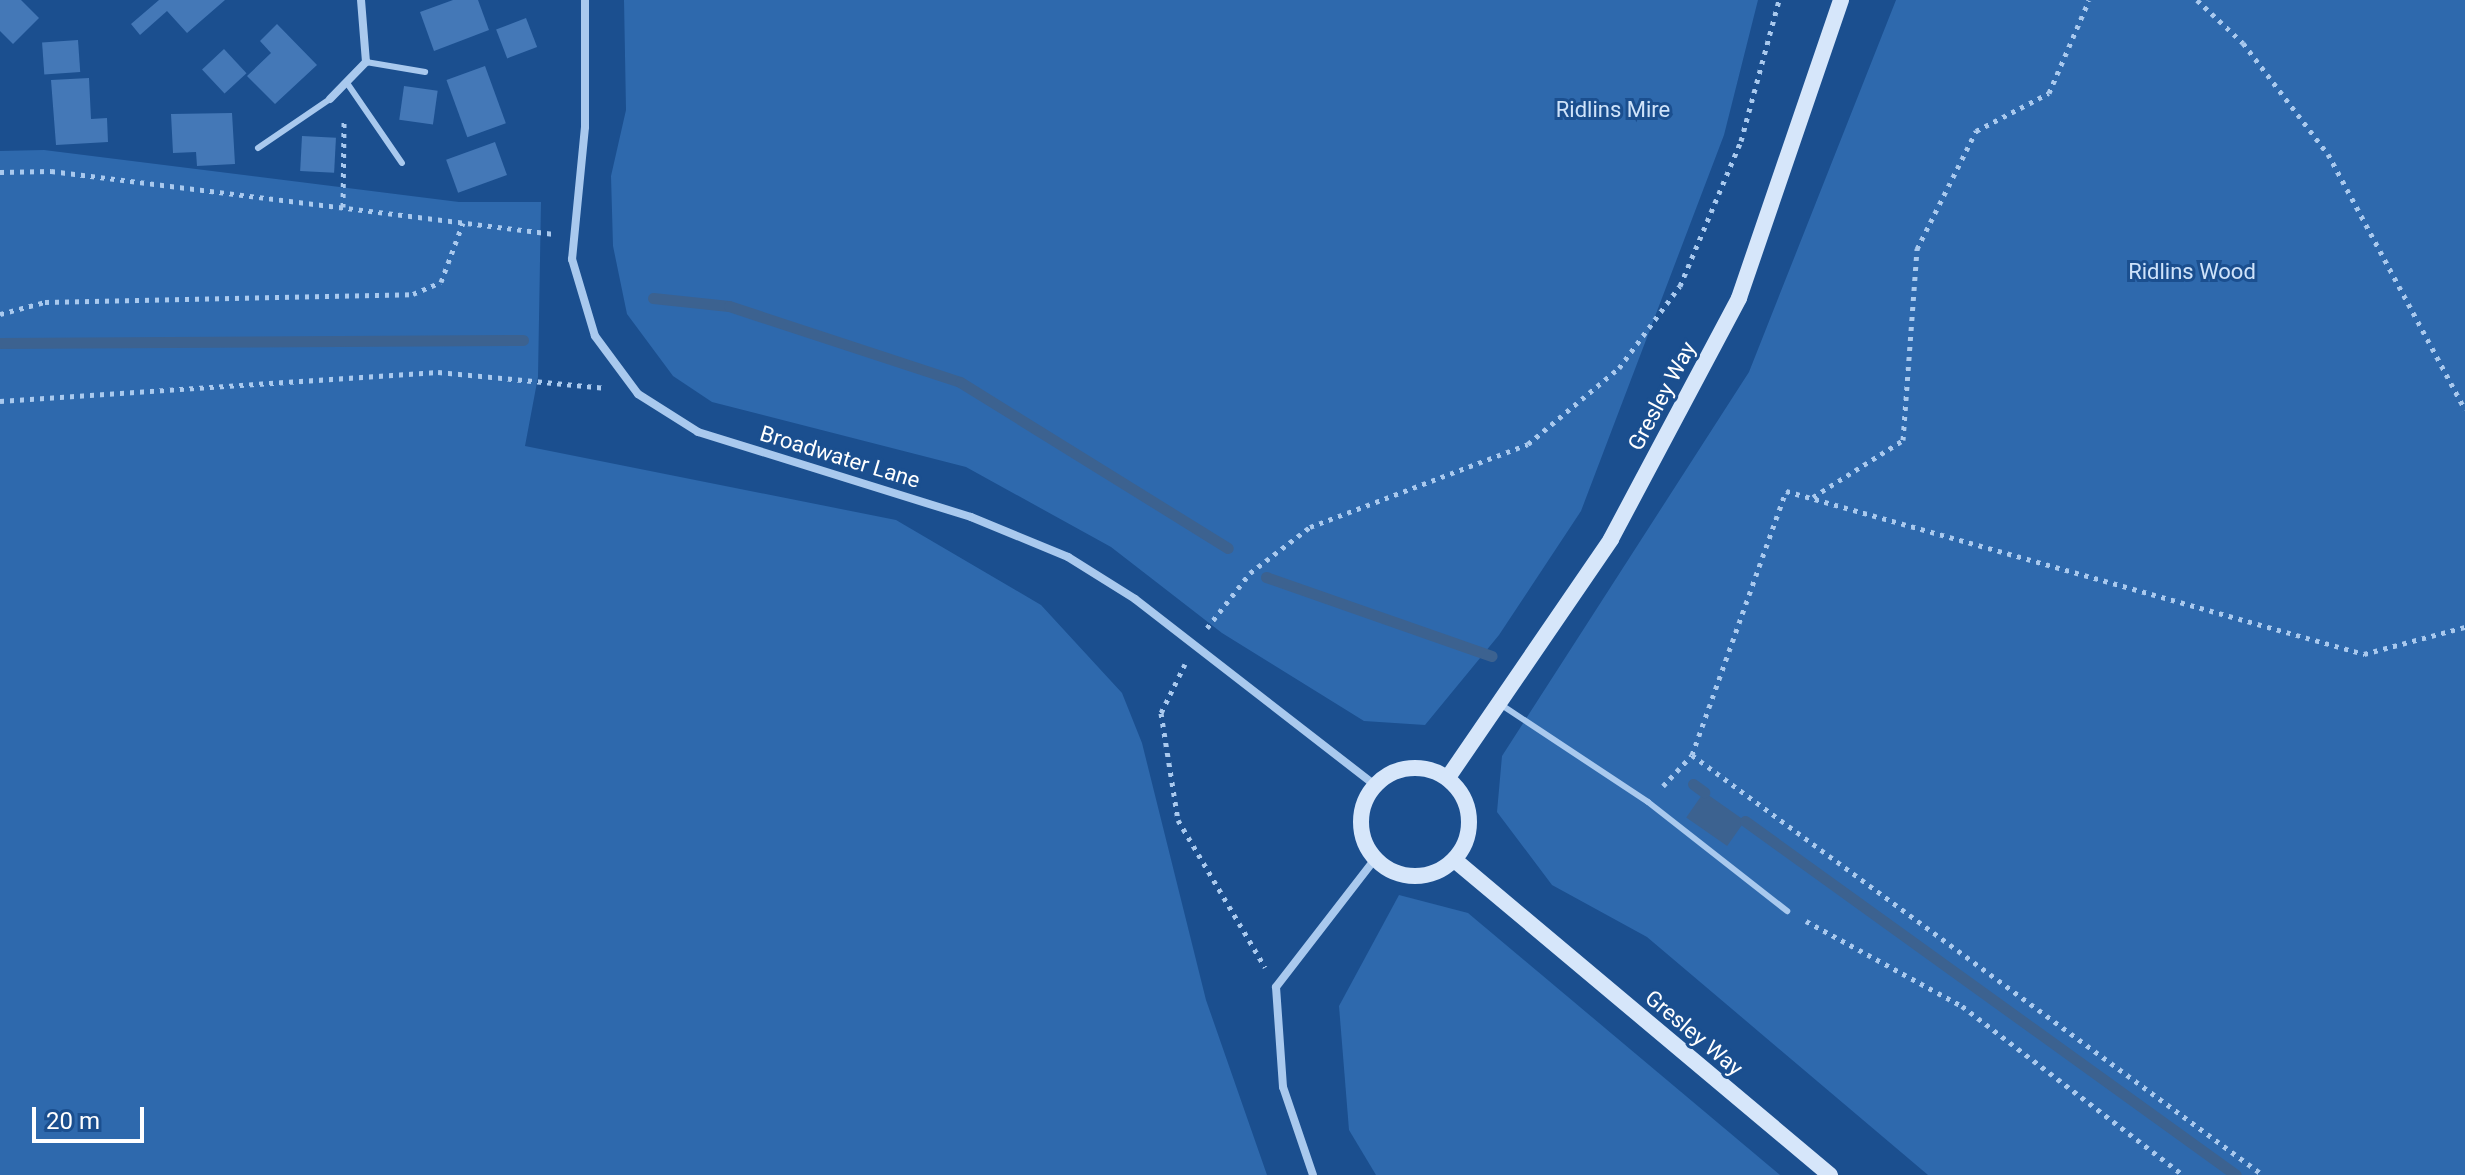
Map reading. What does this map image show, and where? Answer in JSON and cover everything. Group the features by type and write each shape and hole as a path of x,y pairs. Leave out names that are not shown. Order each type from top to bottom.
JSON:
{"street":[{"path":"330,99 366,62 361,0"},
{"name":"Broadwater Lane","path":"585,0 585,127 571,236 586,315 638,394 698,432 971,517 1068,557 1195,644 1372,783"},
{"name":"Gresley Way","path":"1449,776 1503,706 1611,539 1739,298 1841,0"},
{"path":"1422,766 1449,776 1470,808 1469,835 1457,862 1431,875 1401,875 1375,859 1361,814 1372,783 1422,766"},
{"path":"1313,1175 1283,1087 1276,987 1375,859"},
{"name":"Gresley Way","path":"1457,862 1830,1175"}],"lane":[{"path":"366,62 425,72"},
{"path":"347,83 402,163"},
{"path":"258,148 330,99"},
{"path":"1503,706 1648,802 1787,911"}],"path":[{"path":"1276,987 1178,820 1161,713 1195,644 1250,573 1310,527 1528,444 1619,368 1680,286 1741,141 1779,0"},
{"path":"1812,498 1903,440 1917,249 1976,131 2049,93 2089,0"},
{"path":"2197,0 2243,43 2328,154 2465,410"},
{"path":"330,99 344,117 343,207"},
{"path":"0,172 51,171 571,236"},
{"path":"0,314 45,302 413,294 441,282 463,223"},
{"path":"0,401 438,372 538,377 638,394"},
{"path":"1648,802 1692,755 1786,491 2364,654 2465,627"},
{"path":"1692,755 2263,1175"},
{"path":"1787,911 1962,1006 2183,1175"}],"green space":[{"name":"Ridlins Mire","path":"624,0 1758,0 1724,135 1581,511 1499,635 1425,725 1364,721 1222,633 1111,547 966,467 712,402 673,376 627,314 613,246 611,176 626,110"},
{"name":"Ridlins Wood","path":"1896,0 2465,0 2465,1175 1928,1175 1647,937 1552,885 1497,812 1502,756 1749,372"},
{"path":"44,150 459,202 541,202 538,377 525,446 896,520 1041,605 1122,693 1142,743 1206,1000 1267,1175 0,1175 0,151"},
{"path":"1399,895 1468,913 1780,1175 1376,1175 1349,1130 1339,1006"}],"shaded area":[{"path":"1704,792 1745,821 1727,846 1686,817"}],"building":[{"path":"0,0 21,0 39,18 13,44 0,31"},
{"path":"159,0 225,0 187,33 167,11 140,35 131,24"},
{"path":"453,0 478,0 489,30 434,51 420,12"},
{"path":"526,18 537,47 507,58 496,29"},
{"path":"277,24 317,65 275,104 247,76 271,53 260,41"},
{"path":"78,40 80,72 44,74 42,43"},
{"path":"224,49 247,73 225,94 202,69"},
{"path":"485,66 506,123 467,137 446,80"},
{"path":"89,78 91,119 107,118 108,142 56,145 51,80"},
{"path":"404,86 438,91 433,124 399,120"},
{"path":"232,113 235,164 197,166 196,152 173,153 171,114"},
{"path":"302,136 336,138 334,173 300,171"},
{"path":"495,142 507,175 458,193 446,160"}],"waterway":[{"path":"653,298 729,306 960,382 1228,548"},
{"path":"0,343 523,340"},
{"path":"1266,577 1492,656"},
{"path":"1693,784 1704,792"},
{"path":"1745,821 2236,1175"}]}
